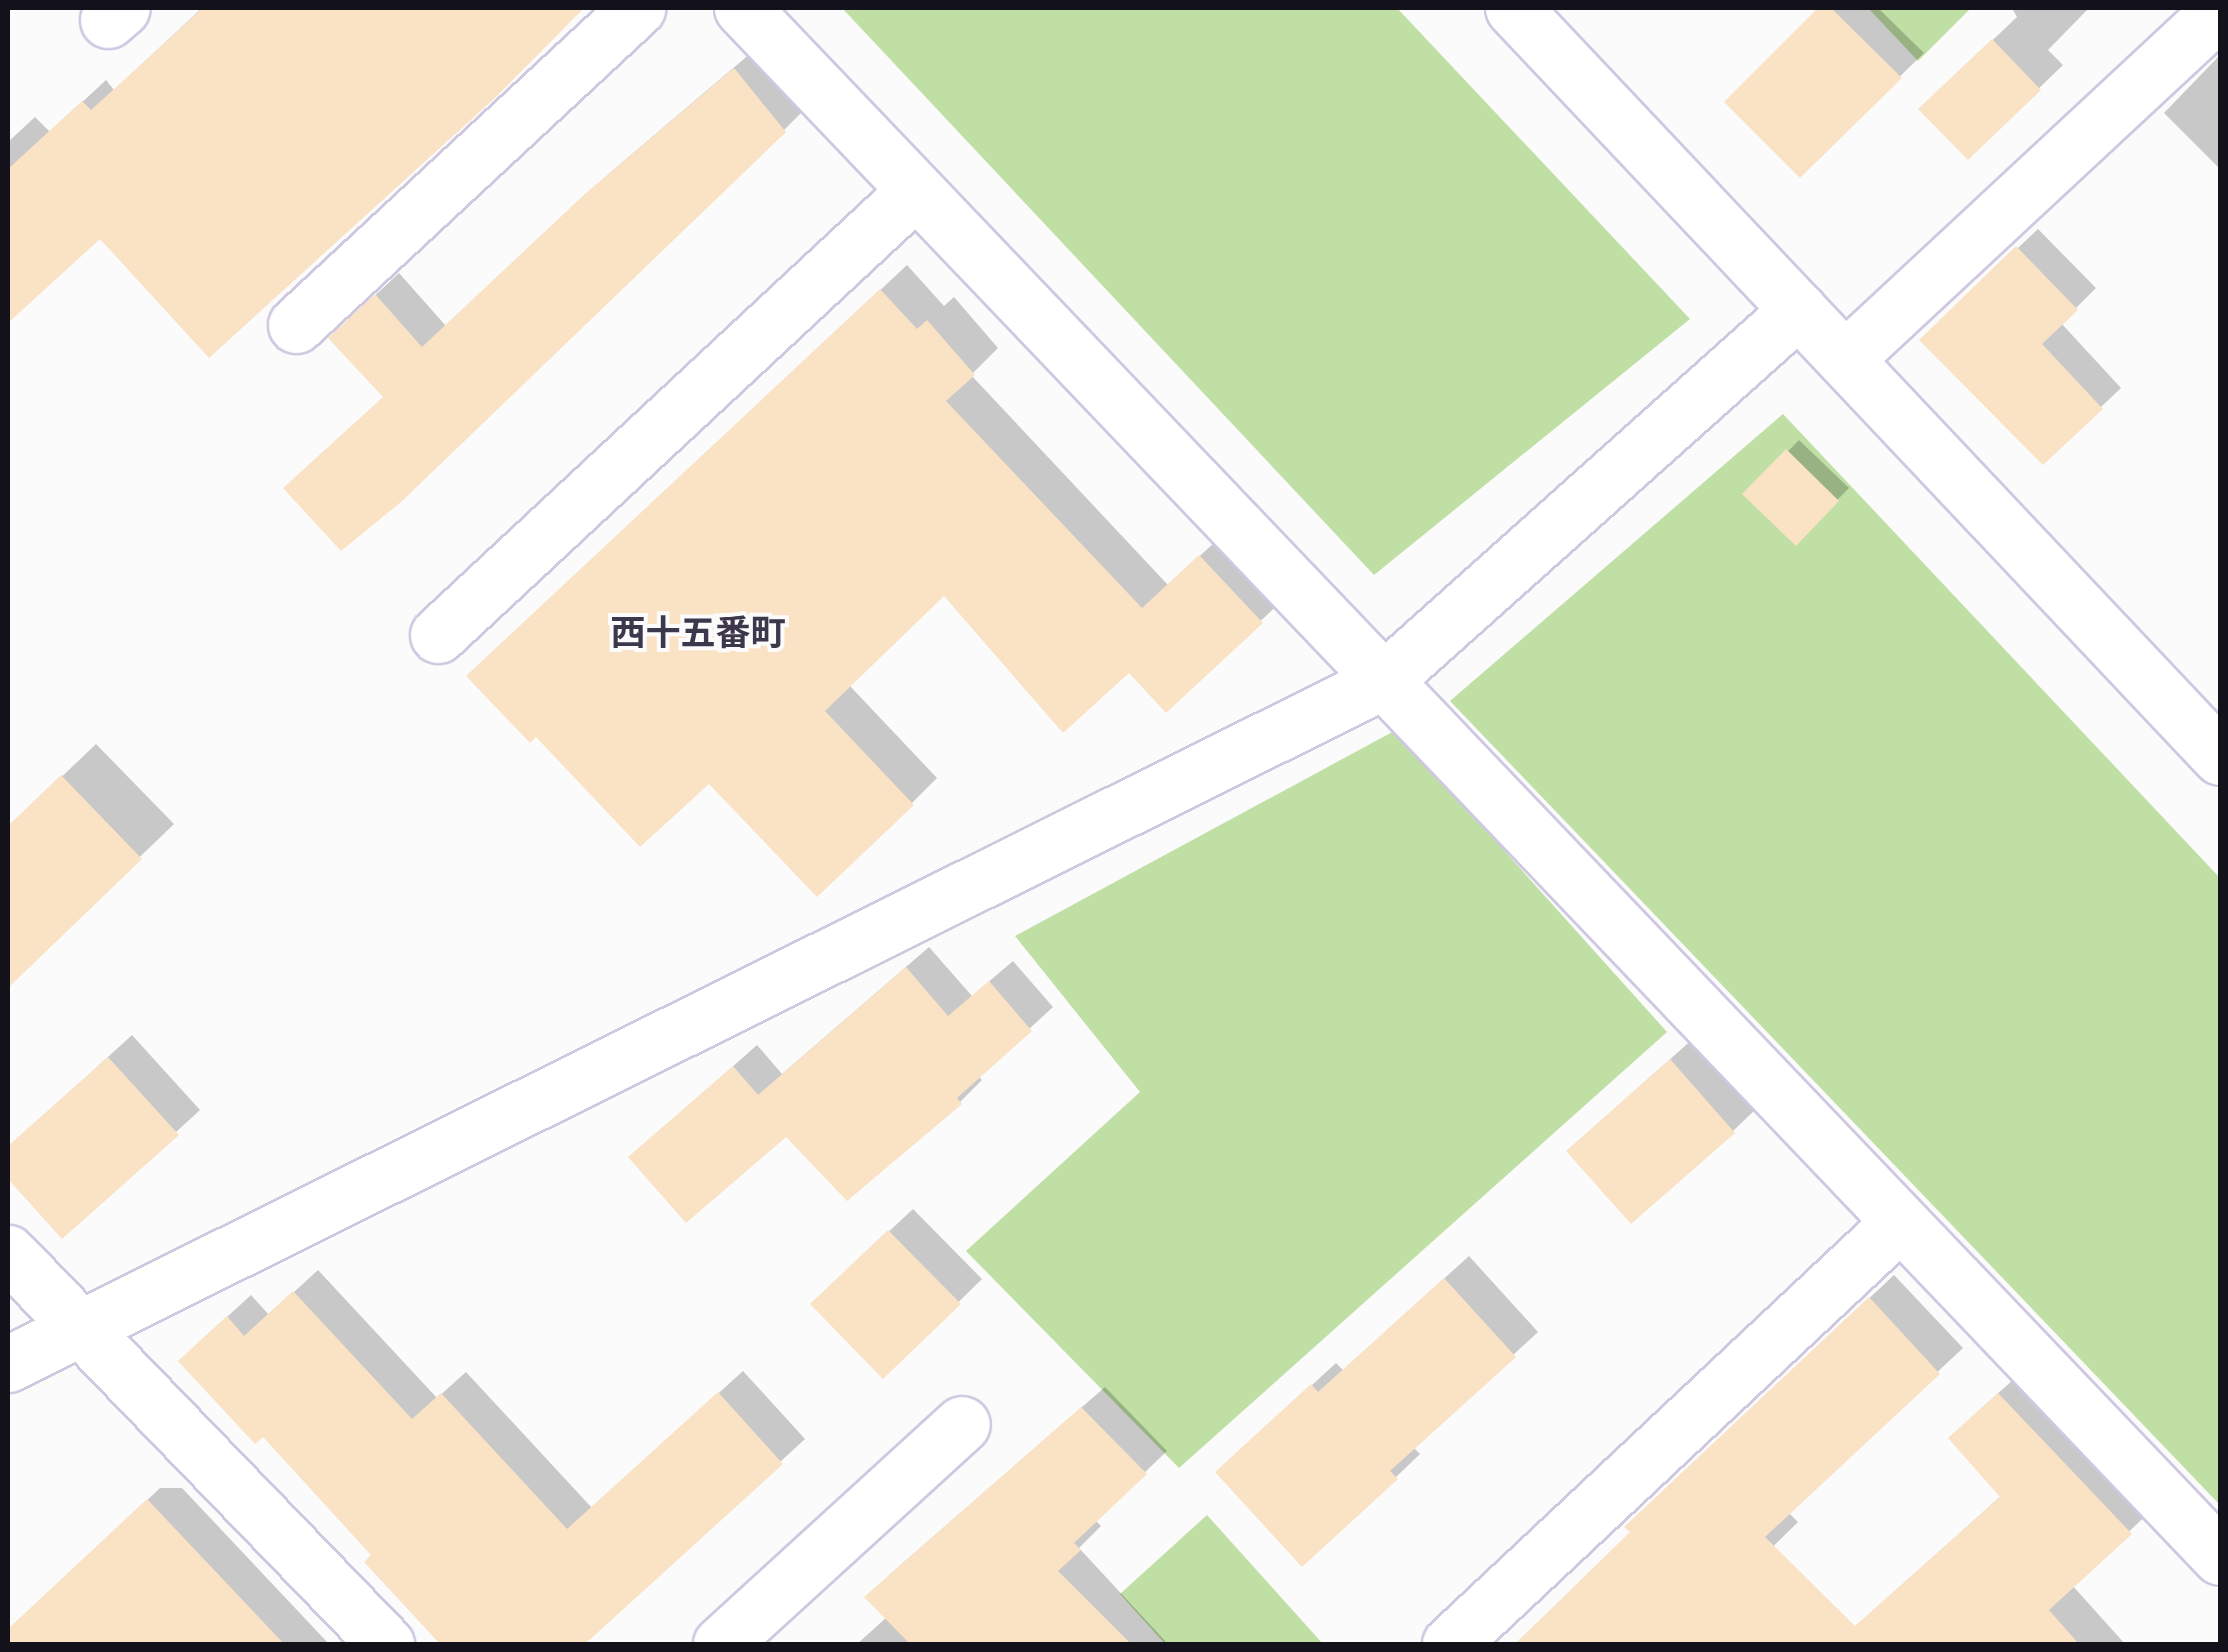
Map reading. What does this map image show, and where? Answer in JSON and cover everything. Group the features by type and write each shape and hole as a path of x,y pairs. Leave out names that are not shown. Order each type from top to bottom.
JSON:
{"street":[{"path":"296,325 638,8"},
{"path":"742,8 2220,1557"},
{"path":"1513,8 2220,758"},
{"path":"1845,359 2220,10"},
{"path":"438,635 915,191"},
{"path":"8,1364 1382,681 1798,310"},
{"path":"1450,1644 1899,1223"},
{"path":"8,1253 386,1644"},
{"path":"722,1644 962,1424"}],"green space":[{"path":"842,8 1397,8 1690,319 1374,575"},
{"path":"1868,8 1971,8 1918,61"},
{"path":"1783,414 2220,878 2220,1505 1450,701"},
{"path":"1396,730 1667,1032 1179,1468 966,1251 1140,1092 1015,936"},
{"path":"1207,1515 1323,1644 1165,1644 1120,1594"}],"building":[{"path":"203,8 584,8 497,96 209,358 100,239 8,323 8,169 82,101 91,110"},
{"path":"1818,8 1831,8 1902,78 1800,178 1724,102"},
{"path":"1992,39 2041,90 1968,160 1918,109"},
{"path":"734,68 786,132 401,502 341,551 283,488 383,397 328,338 375,294 422,347 586,193"},
{"path":"2016,246 2078,310 2042,344 2103,409 2043,465 1919,340"},
{"path":"880,289 917,329 927,320 975,375 946,401 1142,608 1199,555 1263,623 1166,713 1129,673 1063,733 944,596 825,711 914,805 817,897 709,784 640,847 536,737 530,743 466,676"},
{"path":"1786,449 1839,501 1796,546 1742,494"},
{"path":"61,775 142,859 8,988 8,826"},
{"path":"906,967 948,1016 989,981 1032,1031 957,1098 962,1104 847,1201 786,1137 686,1223 628,1157 733,1066 758,1095"},
{"path":"108,1057 179,1135 62,1239 8,1179 8,1146"},
{"path":"1670,1059 1735,1133 1631,1224 1566,1151"},
{"path":"888,1230 961,1304 883,1379 810,1304"},
{"path":"1444,1278 1516,1357 1390,1471 1398,1479 1302,1567 1215,1472 1311,1384 1318,1392"},
{"path":"293,1291 412,1419 441,1393 567,1529 718,1392 783,1464 585,1644 440,1644 364,1562 371,1555 263,1437 255,1444 178,1361 227,1316 244,1336"},
{"path":"1869,1297 1940,1374 1765,1537 1855,1626 2000,1497 1948,1438 1998,1393 2132,1534 2049,1610 2079,1644 1515,1644 1630,1532 1624,1527"},
{"path":"1081,1407 1147,1474 1074,1543 1081,1550 1058,1571 1131,1644 910,1644 864,1597"},
{"path":"147,1499 284,1644 8,1644 8,1629"}],"district":[{"name":"西十五番町","path":"698,632"}]}
